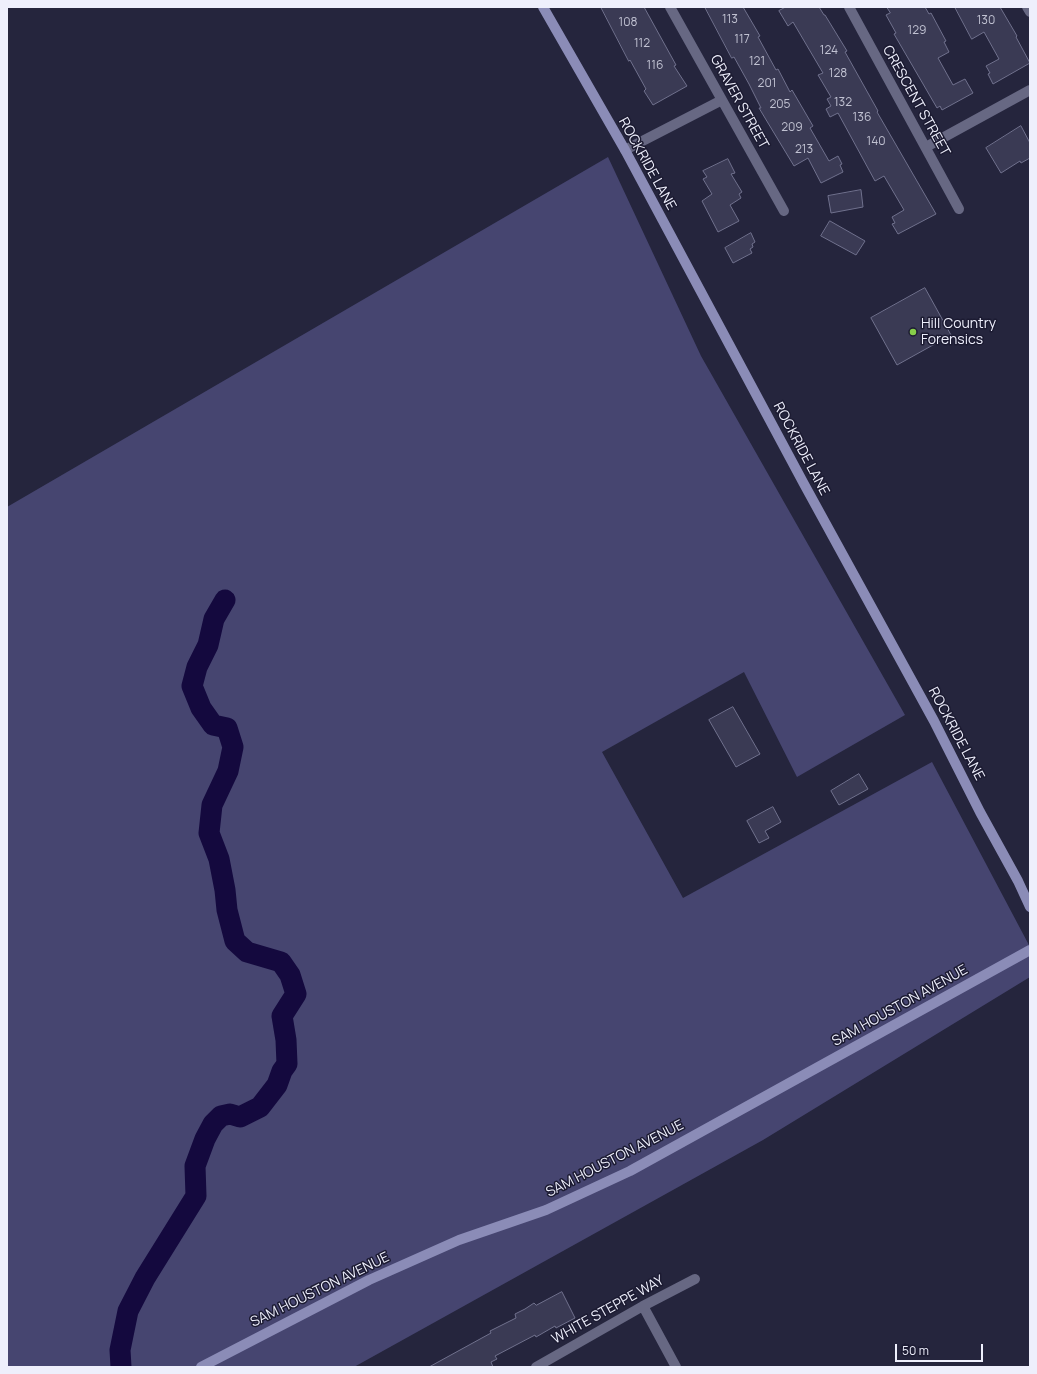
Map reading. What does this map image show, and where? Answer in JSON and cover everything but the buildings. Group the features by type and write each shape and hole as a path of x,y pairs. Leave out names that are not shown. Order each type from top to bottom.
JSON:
{"street":[{"name":"ROCKRIDE LANE","path":"544,7 625,150 804,484 934,721 980,812 1018,881 1030,907"},
{"name":"GRAVER STREET","path":"670,7 784,211"},
{"name":"CRESCENT STREET","path":"849,7 959,208"},
{"path":"1027,7 1030,12"},
{"path":"926,147 1030,90"},
{"path":"625,150 722,100"},
{"name":"SAM HOUSTON AVENUE","path":"200,1367 369,1280 459,1240 546,1210 630,1171 1030,950"},
{"name":"WHITE STEPPE WAY","path":"536,1367 695,1279"},
{"path":"644,1306 676,1367"}],"shaded area":[{"path":"608,157 701,356 905,715 797,777 744,672 602,752 683,898 932,762 1030,947 1030,977 763,1140 354,1367 7,1367 7,507"}],"waterway":[{"path":"121,1367 120,1350 128,1311 145,1278 196,1196 195,1166 205,1139 213,1124 221,1116 230,1114 240,1117 260,1107 277,1085 282,1071 287,1064 286,1040 282,1016 296,994 290,975 281,962 247,952 235,941 227,910 219,859 209,833 212,805 228,771 233,747 227,728 213,725 201,708 192,686 197,667 208,645 214,619 225,600"}],"place":[{"name":"Hill Country Forensics","path":"913,332"}]}
